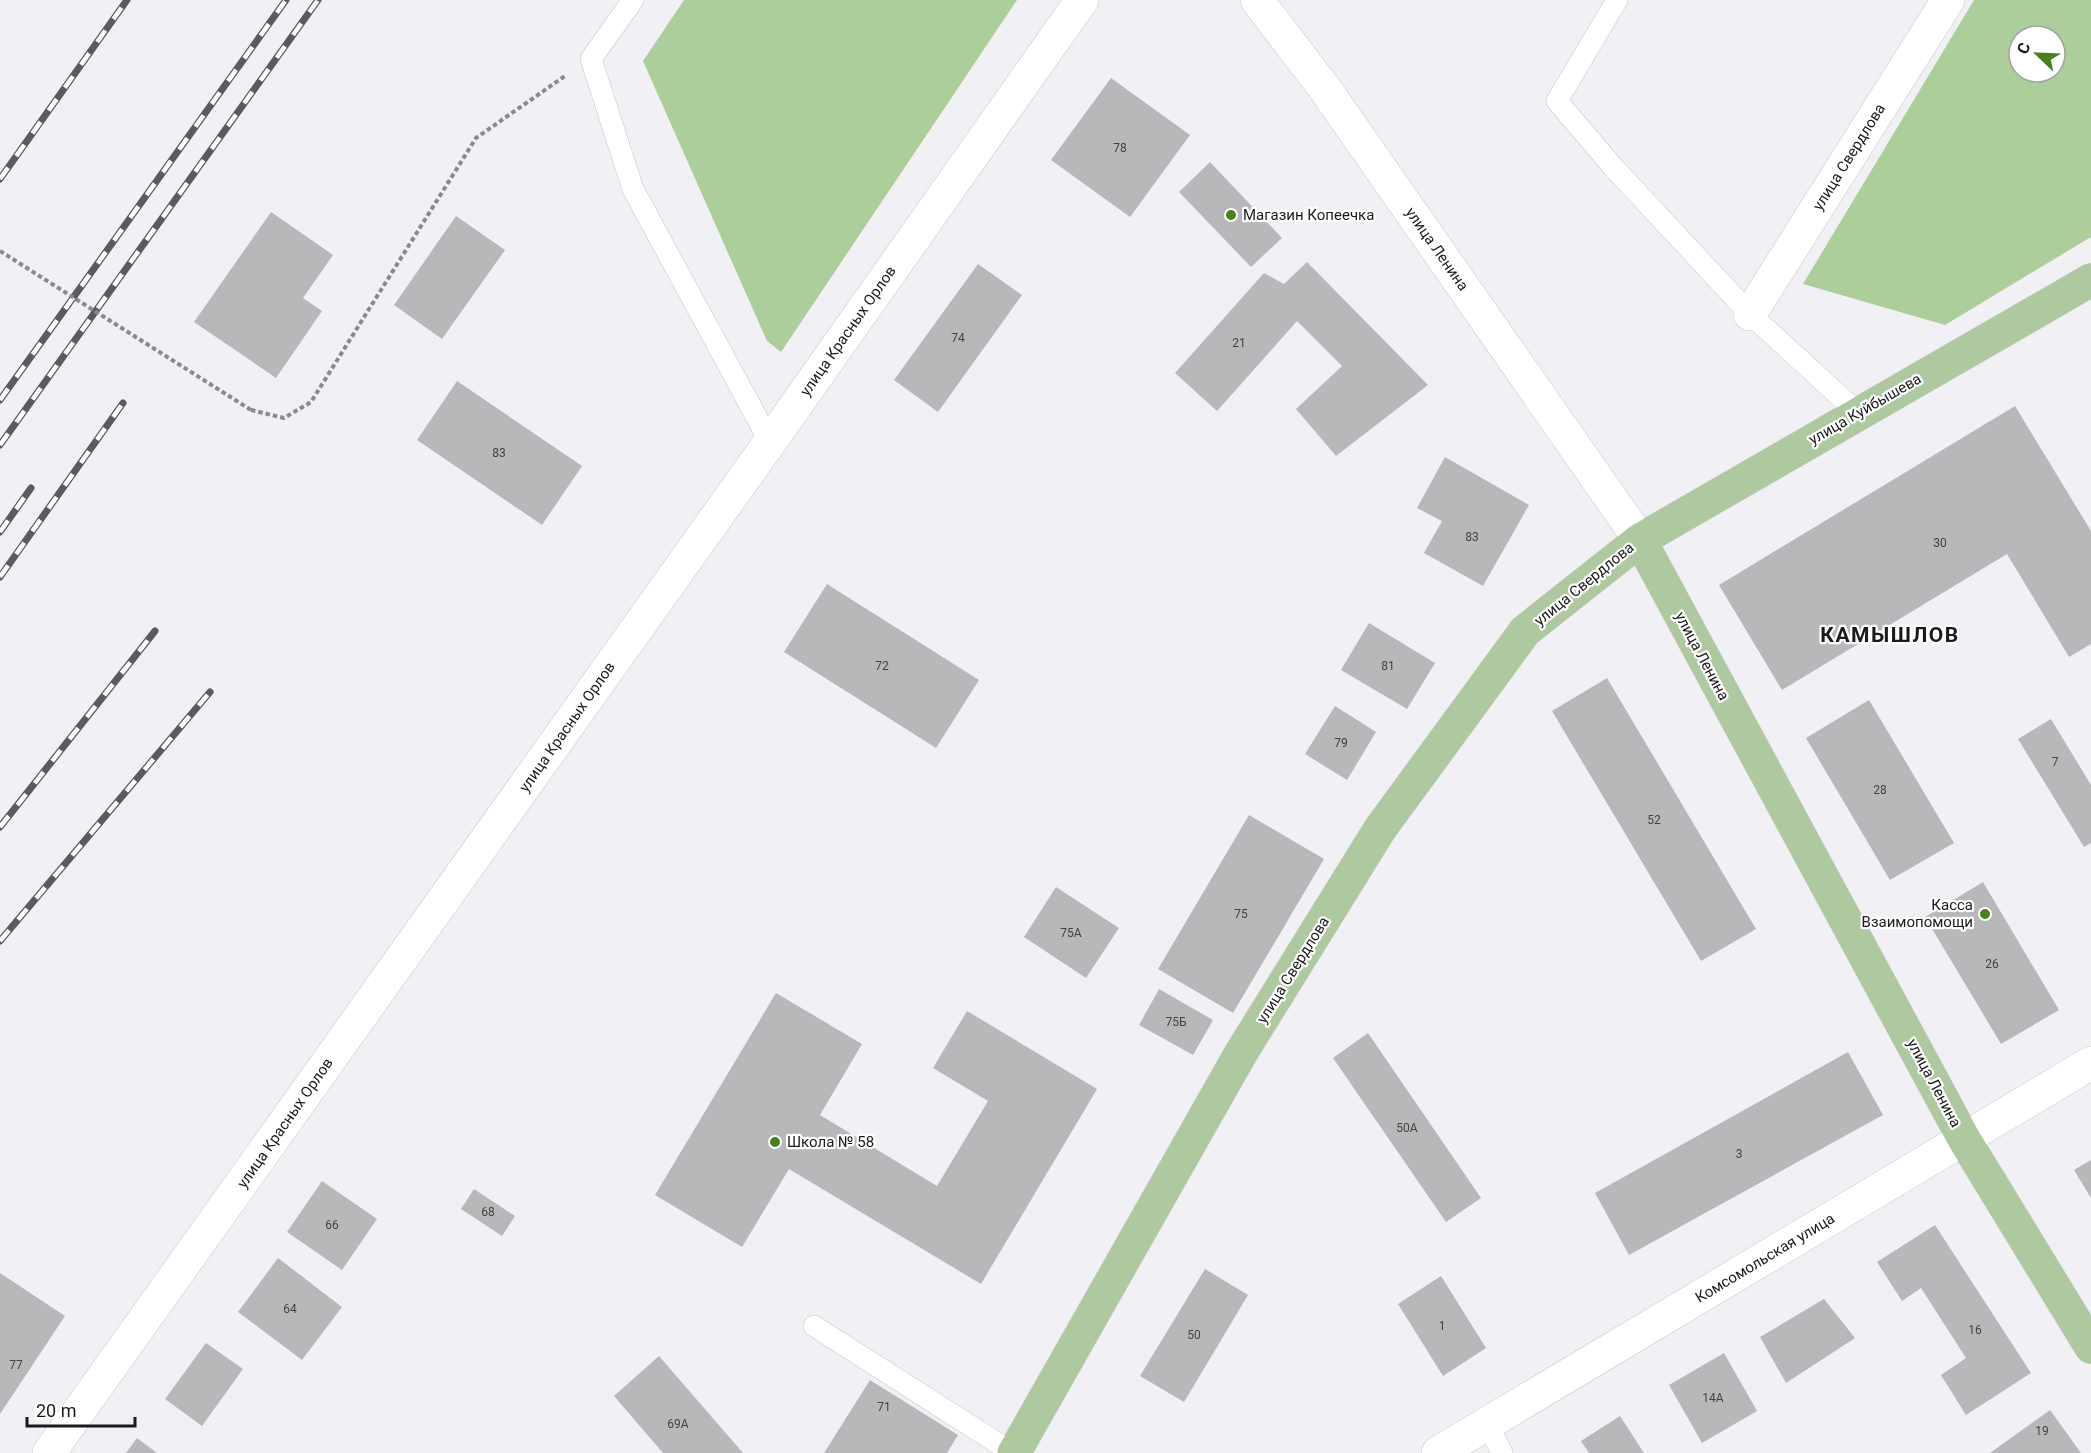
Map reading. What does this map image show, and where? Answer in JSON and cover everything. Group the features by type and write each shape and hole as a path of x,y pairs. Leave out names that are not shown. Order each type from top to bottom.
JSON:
{"main road":[{"name":"улица Куйбышева","path":"1640,540 2091,280"},
{"name":"улица Ленина","path":"1640,540 1964,1139 2091,1347"},
{"name":"улица Свердлова","path":"1013,1453 1241,1053 1380,829 1526,631 1640,540"}],"street":[{"name":"улица Красных Орлов","path":"49,1453 770,442 1082,0"},
{"name":"улица Ленина","path":"1257,0 1325,89 1640,540"},
{"name":"улица Свердлова","path":"1750,314 1948,0"},
{"name":"Комсомольская улица","path":"1438,1453 1495,1439 1964,1139 2091,1063"}],"lane":[{"path":"633,0 591,59 633,189 770,442"},
{"path":"1617,0 1557,101 1614,168 1750,314 1858,413"},
{"path":"814,1326 1013,1453"}],"path":[{"path":"0,251 251,410 284,418 311,402 476,138 591,59"}],"green space":[{"path":"684,0 1017,0 781,352 767,341 643,61"},
{"path":"1974,0 2091,0 2091,237 1945,325 1803,284"}],"building":[{"path":"1111,78 1190,135 1130,217 1051,160"},
{"name":"Магазин Копеечка","path":"1210,162 1282,238 1251,267 1179,192"},
{"path":"271,212 333,255 303,298 322,311 276,378 194,322"},
{"path":"456,216 505,250 442,339 394,305"},
{"path":"1307,262 1428,385 1336,456 1296,409 1342,366 1297,321 1217,411 1175,373 1264,273 1284,284"},
{"path":"978,264 1022,295 938,412 894,380"},
{"path":"457,381 582,466 542,525 417,440"},
{"path":"2015,406 2091,531 2091,644 2069,657 2007,554 1782,690 1719,585"},
{"path":"1445,457 1529,505 1483,586 1424,553 1442,521 1417,508"},
{"path":"827,584 979,680 936,748 784,652"},
{"path":"1369,623 1435,663 1407,709 1341,670"},
{"path":"1607,678 1756,929 1701,961 1552,711"},
{"path":"1869,700 1954,843 1890,880 1806,738"},
{"path":"1335,706 1376,732 1347,780 1305,754"},
{"path":"2051,719 2091,785 2091,843 2084,847 2018,739"},
{"path":"1249,815 1324,859 1233,1013 1158,969"},
{"path":"1983,882 2059,1010 2001,1044 1925,917"},
{"path":"1056,887 1119,928 1086,978 1024,937"},
{"path":"1159,989 1213,1020 1193,1055 1139,1025"},
{"name":"Школа № 58","path":"776,993 862,1044 820,1115 937,1186 988,1101 933,1068 967,1011 1097,1089 981,1284 789,1169 742,1247 655,1195"},
{"path":"1368,1033 1481,1198 1446,1222 1333,1058"},
{"path":"1848,1052 1883,1115 1629,1255 1595,1193"},
{"path":"2091,1160 2091,1198 2074,1170"},
{"path":"322,1181 377,1219 342,1270 287,1232"},
{"path":"474,1189 515,1216 502,1236 461,1209"},
{"path":"1935,1225 2031,1373 1966,1415 1941,1375 1966,1358 1921,1288 1902,1301 1877,1262"},
{"path":"278,1258 342,1307 302,1360 238,1312"},
{"path":"1205,1269 1248,1295 1184,1402 1140,1376"},
{"path":"0,1273 65,1316 0,1414"},
{"path":"1441,1276 1486,1348 1443,1376 1398,1304"},
{"path":"1824,1299 1855,1338 1786,1383 1760,1337"},
{"path":"206,1343 243,1369 202,1426 165,1399"},
{"path":"1724,1353 1757,1411 1702,1443 1669,1385"},
{"path":"659,1356 743,1453 663,1453 614,1396"},
{"path":"870,1380 958,1435 947,1453 824,1453"},
{"path":"2050,1410 2081,1453 1990,1453"},
{"path":"1620,1416 1644,1453 1589,1453 1581,1441"},
{"path":"137,1438 157,1453 126,1453"}],"railway":[{"path":"0,179 127,0"},
{"path":"0,400 286,0"},
{"path":"0,445 318,0"},
{"path":"0,577 123,403"},
{"path":"0,532 31,488"},
{"path":"0,827 155,631"},
{"path":"0,941 210,692"}],"place":[{"name":"Магазин Копеечка","path":"1231,215"},
{"name":"Касса Взаимопомощи","path":"1985,914"},
{"name":"Школа № 58","path":"775,1142"}],"district":[{"name":"КАМЫШЛОВ","path":"1890,635"}]}
